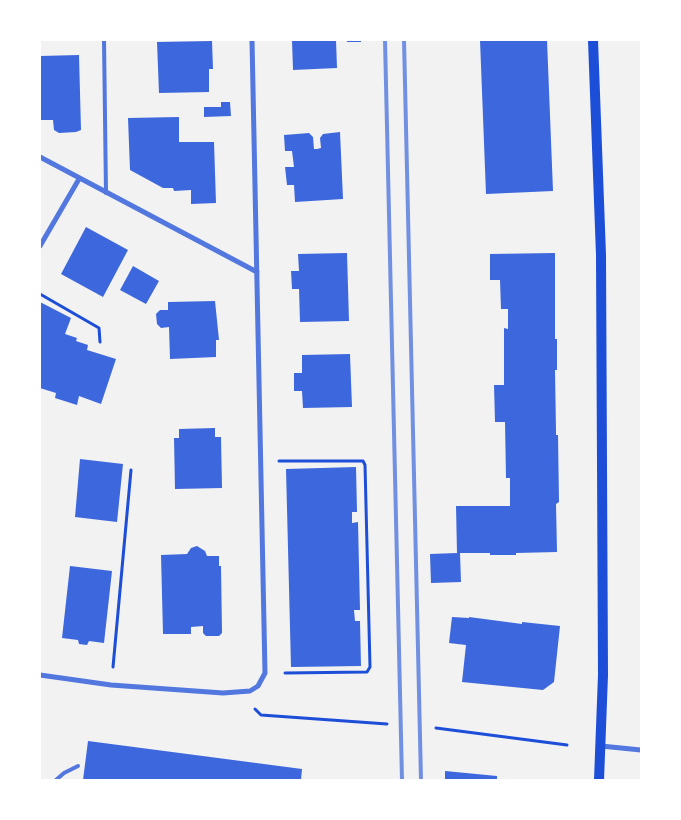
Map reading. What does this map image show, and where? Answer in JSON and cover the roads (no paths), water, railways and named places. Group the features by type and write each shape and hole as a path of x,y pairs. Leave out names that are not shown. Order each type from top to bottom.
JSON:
{"main road":[{"path":"593,40 601,255 603,656 599,780"}],"street":[{"path":"40,675 111,685 240,693 250,691 258,686 264,673 252,40"},
{"path":"40,157 257,272"},
{"path":"40,246 79,179"},
{"path":"600,746 641,750"}],"lane":[{"path":"104,40 106,193"},
{"path":"56,780 64,773 78,766"}],"railway":[{"path":"385,40 402,780"},
{"path":"404,40 421,780"}]}
